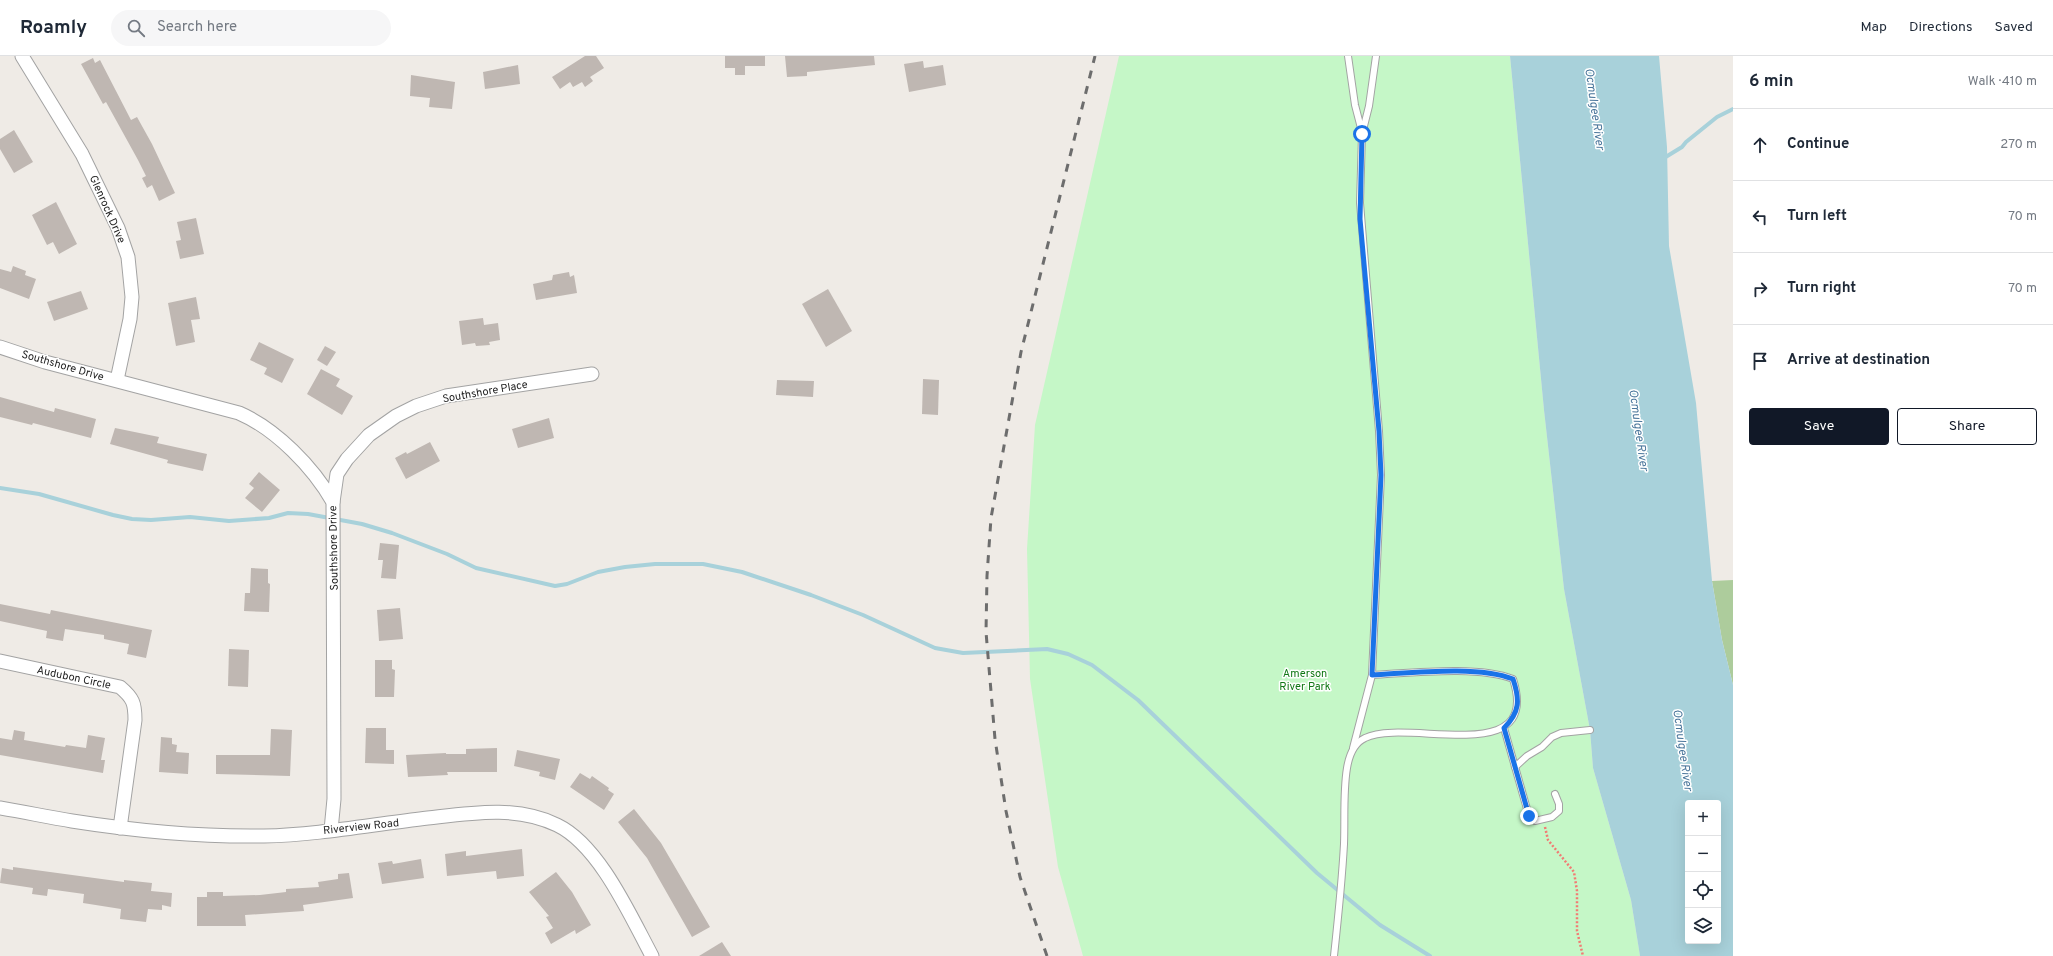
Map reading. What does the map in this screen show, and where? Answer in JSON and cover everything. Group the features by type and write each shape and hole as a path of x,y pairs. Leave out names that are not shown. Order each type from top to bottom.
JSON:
{"street":[{"name":"Glenrock Drive","path":"22,56 82,154 118,228 128,257 132,297 130,318 117,380"},
{"name":"Southshore Drive","path":"0,347 45,362 239,413 251,418 294,453 322,482 333,502 334,799 331,830"},
{"name":"Southshore Place","path":"333,502 337,474 347,459 369,435 396,416 416,406 446,396 592,374"},
{"name":"Audubon Circle","path":"0,661 120,687 131,696 135,709 135,720 120,828"},
{"name":"Riverview Road","path":"0,808 120,828 198,835 266,836 466,814 503,812 519,813 558,825 573,835 597,861 652,956"}],"lane":[{"path":"1348,56 1355,105 1362,134"},
{"path":"1334,956 1342,877 1347,768 1372,675 1381,475 1379,431 1360,219 1362,134 1369,106 1376,56"},
{"path":"1353,748 1365,738 1385,732 1434,735 1493,733 1504,728 1515,717 1518,704 1513,679 1504,676 1449,671 1372,675"},
{"path":"1504,728 1529,816 1535,821 1552,818 1559,811 1559,804 1555,794"},
{"path":"1515,767 1527,756 1542,747 1552,737 1561,733 1590,730"}],"path":[{"path":"1543,820 1548,840 1574,872 1577,891 1577,931 1583,956"}],"green space":[{"name":"Amerson River Park","path":"1119,56 1510,56 1544,410 1564,589 1590,730 1593,768 1631,900 1640,956 1083,956 1058,867 1030,679 1027,549 1035,425"},
{"path":"1733,580 1733,685 1722,640 1712,581"}],"water":[{"name":"Ocmulgee River","path":"1510,56 1659,56 1667,147 1669,246 1696,403 1712,581 1722,640 1733,685 1733,956 1640,956 1631,900 1593,768 1590,730 1564,589 1544,410"}],"building":[{"path":"585,56 596,56 604,68 590,77 593,81 585,87 582,82 573,87 570,82 560,89 552,77"},
{"path":"725,56 765,56 765,66 745,66 745,75 735,75 735,68 725,68"},
{"path":"785,56 874,56 875,65 807,72 807,76 787,77"},
{"path":"93,58 95,63 100,60 131,120 137,117 152,144 175,193 159,201 152,185 147,188 142,178 146,176 138,160 106,102 103,104 81,64"},
{"path":"923,61 924,68 943,65 946,85 909,92 904,64"},
{"path":"518,65 520,84 485,89 483,72"},
{"path":"411,75 455,82 452,109 429,107 430,98 410,96"},
{"path":"14,130 33,162 14,173 0,149 0,139"},
{"path":"56,202 77,244 59,254 53,242 47,245 32,215"},
{"path":"196,218 204,254 180,259 176,241 181,240 177,222"},
{"path":"13,266 26,271 25,275 36,279 29,299 0,288 0,269 11,272"},
{"path":"569,272 570,277 574,275 577,293 536,300 533,284 552,280 553,275"},
{"path":"828,289 852,331 826,347 802,304"},
{"path":"81,291 88,309 54,321 47,302"},
{"path":"196,297 200,319 191,320 195,342 176,346 168,303"},
{"path":"483,318 484,325 498,323 500,340 489,342 490,345 476,346 475,343 462,345 459,321"},
{"path":"259,342 294,359 282,383 264,374 267,368 250,360"},
{"path":"325,346 336,352 327,366 317,360"},
{"path":"321,369 340,379 336,386 353,396 342,415 307,394"},
{"path":"923,379 939,380 938,415 922,414"},
{"path":"777,380 814,381 813,397 776,395"},
{"path":"0,397 54,412 55,408 96,419 91,438 33,423 32,425 0,417"},
{"path":"549,418 554,438 518,448 512,429"},
{"path":"115,428 159,437 157,443 207,454 203,471 167,463 168,460 110,444"},
{"path":"430,442 440,461 406,479 395,458 406,452 407,454"},
{"path":"259,472 280,490 262,512 245,498 254,488 249,484"},
{"path":"380,543 399,545 396,579 381,578 383,560 378,560"},
{"path":"251,568 268,569 268,583 270,584 269,612 244,611 245,593 250,593"},
{"path":"0,604 50,614 51,610 152,630 146,658 127,654 129,644 104,639 104,635 65,629 63,641 46,638 47,631 0,621"},
{"path":"400,608 403,639 379,641 377,610"},
{"path":"229,649 249,650 248,687 228,686"},
{"path":"375,660 392,660 392,669 395,670 394,697 375,697"},
{"path":"366,728 386,728 386,750 394,750 394,764 365,763"},
{"path":"271,729 292,730 290,776 216,774 216,755 270,755"},
{"path":"14,730 25,732 24,740 65,747 66,745 86,748 88,735 105,738 101,760 105,760 103,773 0,755 0,738 12,740"},
{"path":"161,737 172,738 172,744 177,745 176,752 189,753 188,774 159,772"},
{"path":"497,748 497,772 447,772 448,775 408,777 406,755 446,753 466,754 466,749"},
{"path":"517,750 560,759 555,780 539,776 540,772 514,766"},
{"path":"580,773 590,779 592,776 609,788 608,790 614,794 604,810 570,787"},
{"path":"634,809 661,843 710,927 692,937 647,858 618,822"},
{"path":"522,849 524,876 497,879 496,871 447,876 445,854 466,851 466,856"},
{"path":"421,859 424,878 382,884 378,863 392,861 393,864"},
{"path":"13,867 124,882 124,880 152,883 151,891 172,893 171,907 162,905 162,910 148,909 146,922 120,919 121,909 83,903 84,894 48,889 47,896 32,894 33,888 0,883 2,868 13,870"},
{"path":"556,872 572,892 591,925 576,934 575,930 551,944 545,933 553,928 546,917 549,916 529,892"},
{"path":"349,873 353,898 303,905 304,911 245,915 246,926 197,926 197,897 207,897 207,892 223,892 223,896 260,895 286,892 286,889 319,887 318,882 338,879 338,874"},
{"path":"722,942 731,956 699,956"}],"waterway":[{"path":"1664,158 1682,147 1717,117 1733,109"},
{"path":"0,488 39,494 132,519 151,520 190,517 229,521 269,518 288,513 308,514 362,524 392,533 447,554 476,568 555,586 567,584 598,572 625,567 655,564 703,564 742,572 811,595 863,615 935,648 963,653 1047,649 1068,654 1092,665 1138,700 1317,873 1380,925 1430,956"}],"railway":[{"path":"1047,956 1020,877 1006,811 995,739 986,632 987,576 991,518 1021,352 1095,56"}],"route":[{"path":"1362,134 1360,219 1369,306 1381,475 1372,675 1449,671 1504,676 1513,679 1518,704 1515,717 1504,728 1526,810 1529,816"}]}
